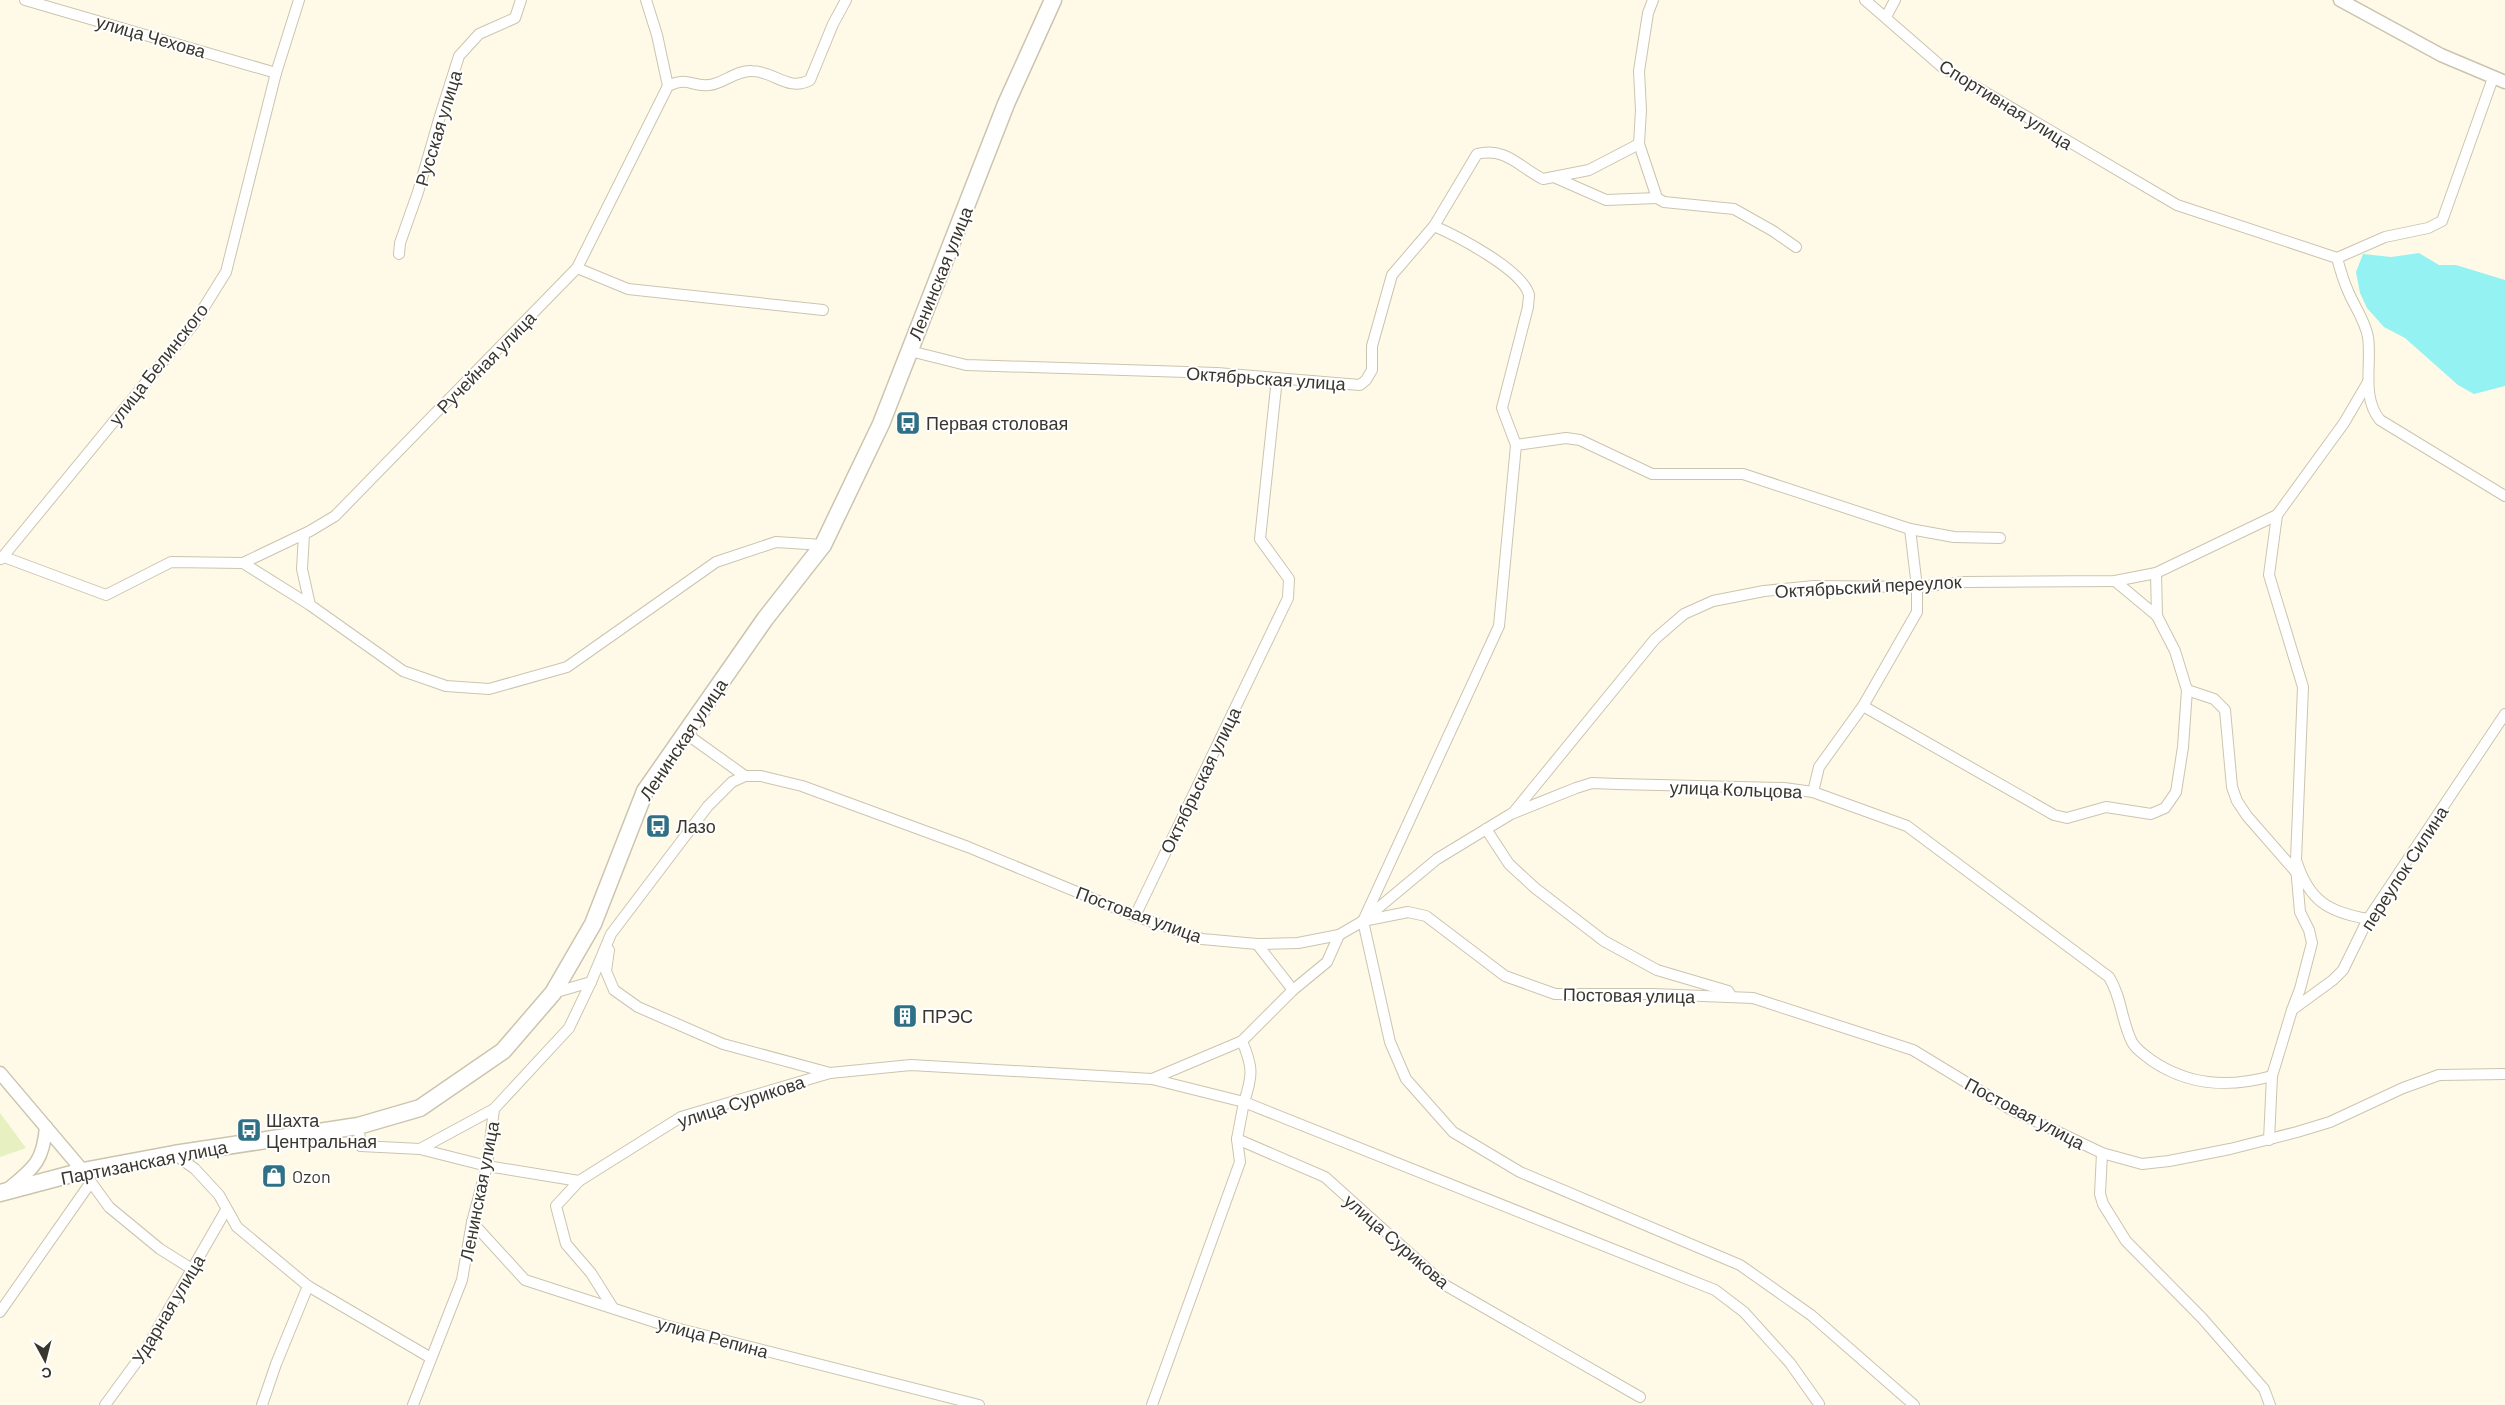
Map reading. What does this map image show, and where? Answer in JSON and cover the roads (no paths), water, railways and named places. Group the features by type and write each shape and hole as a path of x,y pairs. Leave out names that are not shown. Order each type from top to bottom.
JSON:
{"main road":[{"name":"Ленинская улица","path":"593,924 645,791 765,619 823,545 881,424 1006,104 1053,0"},
{"name":"Партизанская улица","path":"3,1191 87,1176 174,1154 358,1126 420,1108 503,1051 553,992 593,924"}],"street":[{"name":"улица Чехова","path":"25,0 276,73"},
{"name":"улица Белинского","path":"2,558 193,325 226,272 276,73 299,0"},
{"name":"Русская улица","path":"399,254 400,243 418,192 442,107 459,56 479,34 515,18 521,0"},
{"path":"646,0 657,34 668,86 687,80 709,85 754,70 793,85 802,84 810,80 833,24 846,0"},
{"path":"1653,0 1648,13 1640,71 1642,110 1639,144 1658,198"},
{"name":"Спортивная улица","path":"1865,0 1942,67 2177,205 2337,258"},
{"path":"1886,17 1895,0"},
{"path":"2340,0 2441,55 2499,80 2442,220 2428,228 2385,237 2337,258 2348,292 2368,335 2370,352 2368,382 2374,413 2380,420 2505,496"},
{"name":"Ручейная улица","path":"2,558 106,595 171,562 243,563 304,534 334,516 577,268 668,86"},
{"name":"Октябрьская улица","path":"910,351 966,365 1216,373 1360,385 1366,380 1372,370 1372,346 1392,275 1434,226 1477,154 1489,151 1500,152 1543,179 1556,178 1589,170 1610,156 1639,144"},
{"path":"1556,178 1606,200 1658,198 1664,202 1734,209 1796,247"},
{"path":"1434,226 1463,239 1508,270 1523,285 1528,295 1528,307 1502,408 1516,445 1499,626 1363,921 1383,1015 1394,1050 1406,1079 1453,1132 1520,1172 1740,1265 1810,1315 1914,1405"},
{"path":"577,268 628,290 824,310"},
{"name":"Октябрьская улица","path":"1135,916 1288,598 1289,579 1260,539 1277,378"},
{"path":"2269,1140 2272,1076 2300,989 2312,943 2309,930 2300,912 2296,872 2303,687 2270,575 2277,515 2344,423 2368,382"},
{"path":"1516,445 1566,438 1580,440 1652,474 1744,474 1910,529 1954,537 2000,538"},
{"name":"Октябрьский переулок","path":"1512,814 1655,639 1684,614 1712,602 1764,591 1814,586 1917,587 1965,582 2115,581 2156,573 2277,515"},
{"path":"1813,792 1819,768 1863,706 1917,612 1917,587 1910,529"},
{"path":"304,534 302,569 310,605"},
{"path":"243,563 310,605 403,671 446,686 489,689 567,667 716,562 776,542 823,545"},
{"path":"2156,573 2157,616"},
{"path":"1863,706 2054,816 2066,818 2106,807 2151,814 2165,808 2176,792 2183,747 2187,690 2175,651 2157,616 2115,581"},
{"path":"2187,690 2214,699 2225,710 2232,787 2237,801 2246,816 2296,872"},
{"name":"переулок Силина","path":"2292,1010 2333,980 2343,970 2368,919 2505,714"},
{"path":"685,733 746,776"},
{"path":"593,924 611,934 708,806 732,782 746,776"},
{"name":"Постовая улица","path":"746,776 761,776 802,786 968,847 1135,916 1202,939 1258,944 1298,943 1339,935 1363,921 1408,912 1426,916 1505,976 1555,994 1653,994 1753,998 1913,1050 2010,1109 2102,1153 2142,1164 2169,1161 2269,1140 2330,1122 2421,1080 2440,1075 2505,1074"},
{"name":"улица Кольцова","path":"1363,921 1437,859 1512,814 1576,788 1592,784 1784,788 1813,792 1907,826 2109,977 2118,992 2126,1030 2132,1043 2137,1050 2160,1066 2189,1079 2210,1084 2253,1081 2272,1076"},
{"name":"Постовая улица","path":"1486,829 1509,864 1535,888 1604,941 1657,970 1728,991 1732,997"},
{"path":"2296,860 2301,875 2319,902 2346,915 2368,919"},
{"name":"Ленинская улица","path":"413,1405 462,1280 472,1222 487,1166 494,1109 569,1028 611,934"},
{"name":"улица Сурикова","path":"611,934 606,971 614,990 638,1007 723,1044 830,1073"},
{"path":"1152,1079 1242,1040 1293,990 1327,962 1339,935"},
{"path":"1258,944 1293,990"},
{"path":"553,992 591,982"},
{"path":"1152,1405 1240,1162 1237,1139 1244,1102 1252,1077 1250,1061 1242,1040"},
{"name":"улица Сурикова","path":"613,1308 591,1273 566,1244 556,1206 579,1181 681,1117 830,1073 911,1065 1152,1079 1244,1102 1715,1290 1744,1312 1790,1364 1819,1404"},
{"path":"0,1073 87,1176 109,1207 160,1249 192,1269"},
{"path":"420,1149 494,1109"},
{"path":"358,1126 361,1146 420,1149 487,1166 579,1181"},
{"path":"3,1191 32,1170 42,1154 46,1127"},
{"name":"улица Сурикова","path":"1237,1139 1325,1177 1445,1284 1640,1397"},
{"path":"2102,1153 2100,1194 2103,1204 2126,1241 2202,1318 2264,1389 2270,1405"},
{"path":"174,1154 195,1169 219,1196 237,1227 308,1286 431,1358"},
{"path":"0,1312 87,1176"},
{"name":"Ударная улица","path":"106,1405 146,1349 226,1210"},
{"name":"улица Репина","path":"472,1222 524,1280 664,1325 951,1401 979,1405"},
{"path":"262,1405 276,1364 308,1286"}],"water":[{"path":"2419,253 2439,265 2456,265 2505,280 2505,386 2474,394 2458,385 2405,338 2384,327 2367,308 2360,293 2356,272 2363,254 2391,257"}],"place":[{"name":"Первая столовая","path":"908,423"},
{"name":"Лазо","path":"658,826"},
{"name":"ПРЭС","path":"905,1016"},
{"name":"Шахта Центральная","path":"249,1130"},
{"name":"Ozon","path":"274,1176"}]}
